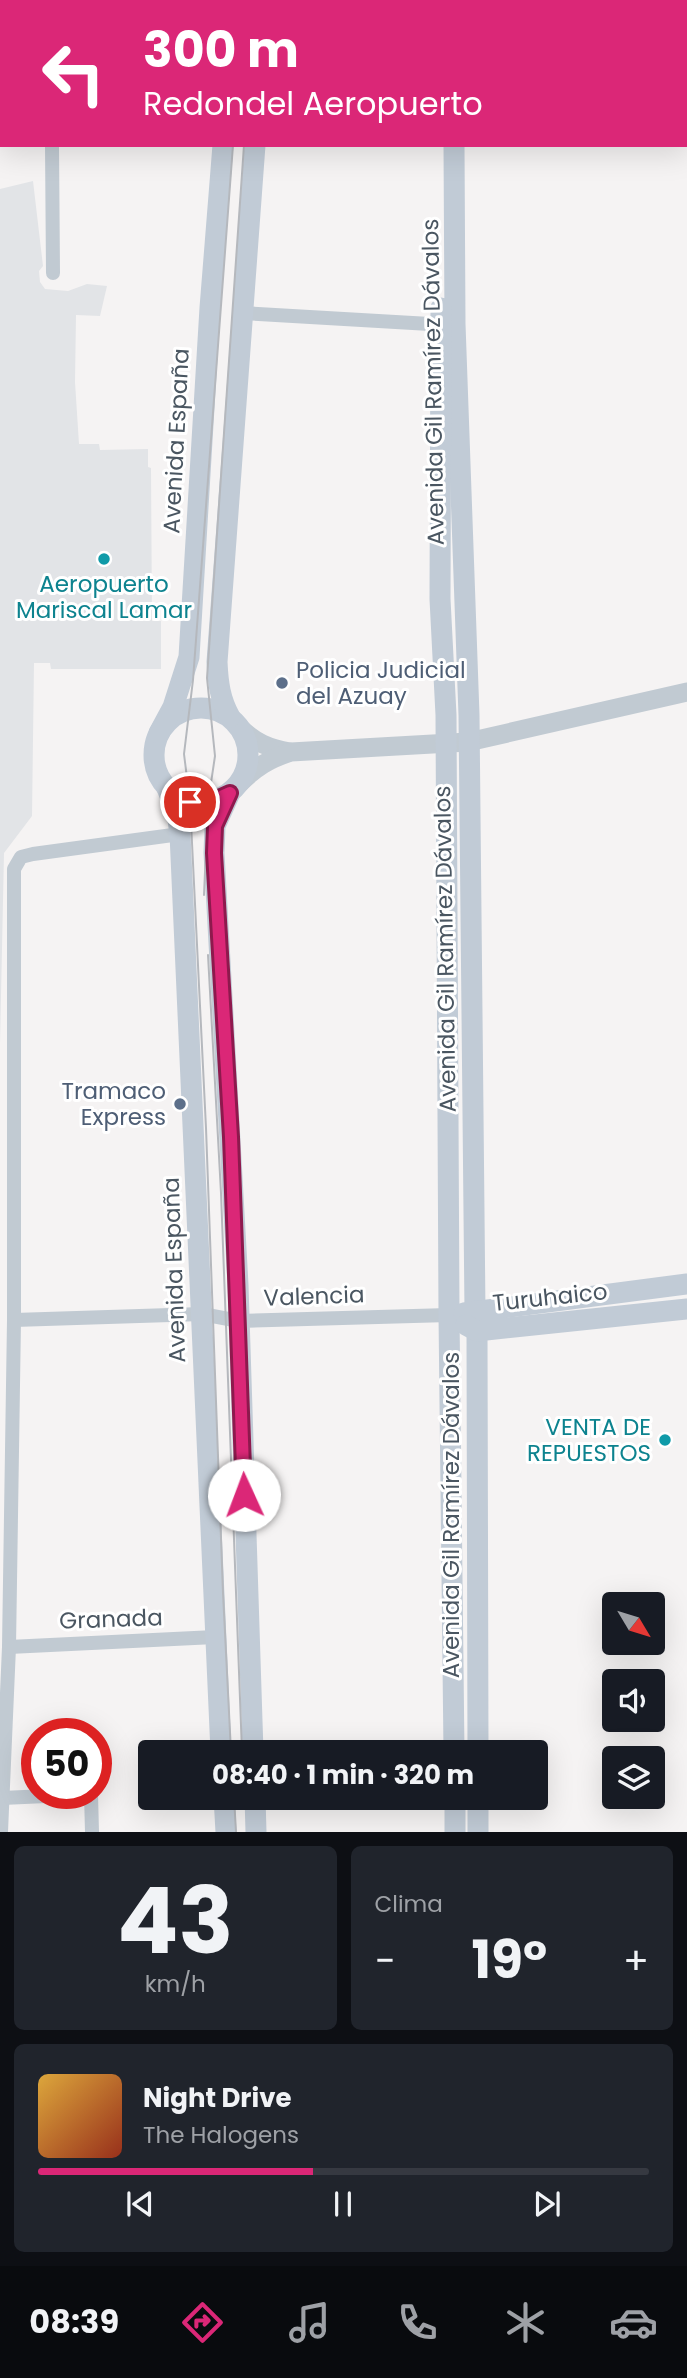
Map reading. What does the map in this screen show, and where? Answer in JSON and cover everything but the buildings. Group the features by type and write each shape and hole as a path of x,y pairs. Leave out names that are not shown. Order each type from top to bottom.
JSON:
{"main road":[{"name":"Avenida España","path":"159,733 173,707 189,657 210,308 223,147"},
{"path":"253,1740 231,1137 214,853 215,826 246,770 248,755 246,740 222,702 217,662 255,147"},
{"name":"Avenida Gil Ramírez Dávalos","path":"440,147 448,325 461,437 476,1322 478,1740"},
{"name":"Avenida Gil Ramírez Dávalos","path":"454,147 440,599 446,744 454,1740"},
{"path":"235,722 210,709 189,709 167,723 159,733 154,762 158,776 167,788 190,802 208,803 235,788"},
{"name":"Avenida España","path":"167,788 177,813 180,834 220,1740"},
{"path":"476,1322 685,1284 686,1309"},
{"name":"Turuhaico","path":"449,1315 476,1322 686,1309"},
{"path":"225,1810 226,1832"},
{"path":"255,1810 256,1832"},
{"path":"455,1810 455,1832"},
{"path":"478,1810 478,1832"}],"street":[{"path":"52,147 53,273"},
{"path":"243,313 448,325"},
{"path":"235,722 253,740 266,748 291,752 446,744 468,742 687,692"},
{"path":"235,788 257,766 291,752"},
{"path":"1,1832 1,1782 9,1647 14,1320 14,869 21,857 180,834"},
{"name":"Valencia","path":"14,1320 202,1314 239,1321 449,1315"},
{"name":"Granada","path":"9,1647 215,1637"},
{"path":"2,1798 91,1794 92,1832"}],"shaded area":[{"name":"Aeropuerto Mariscal Lamar","path":"33,181 43,266 39,271 40,282 45,289 68,291 87,284 107,286 100,316 76,315 75,382 79,444 99,444 100,450 148,449 148,467 151,468 152,621 161,621 161,669 51,669 50,663 34,663 32,816 4,853 0,1044 0,189"}],"tram line":[{"path":"230,1740 206,1128 190,802 184,754 193,680 233,147"},
{"path":"204,895 208,803 215,756 207,678 244,147"},
{"path":"208,955 221,1193 242,1740"},
{"path":"235,1810 236,1832"}],"place":[{"name":"Aeropuerto Mariscal Lamar","path":"104,559"},
{"name":"Policia Judicial del Azuay","path":"282,683"},
{"name":"Tramaco Express","path":"180,1104"},
{"name":"VENTA DE REPUESTOS","path":"665,1440"}],"route":[{"path":"190,802 208,803 230,793 215,826 214,853 238,1285 244,1495"}]}
